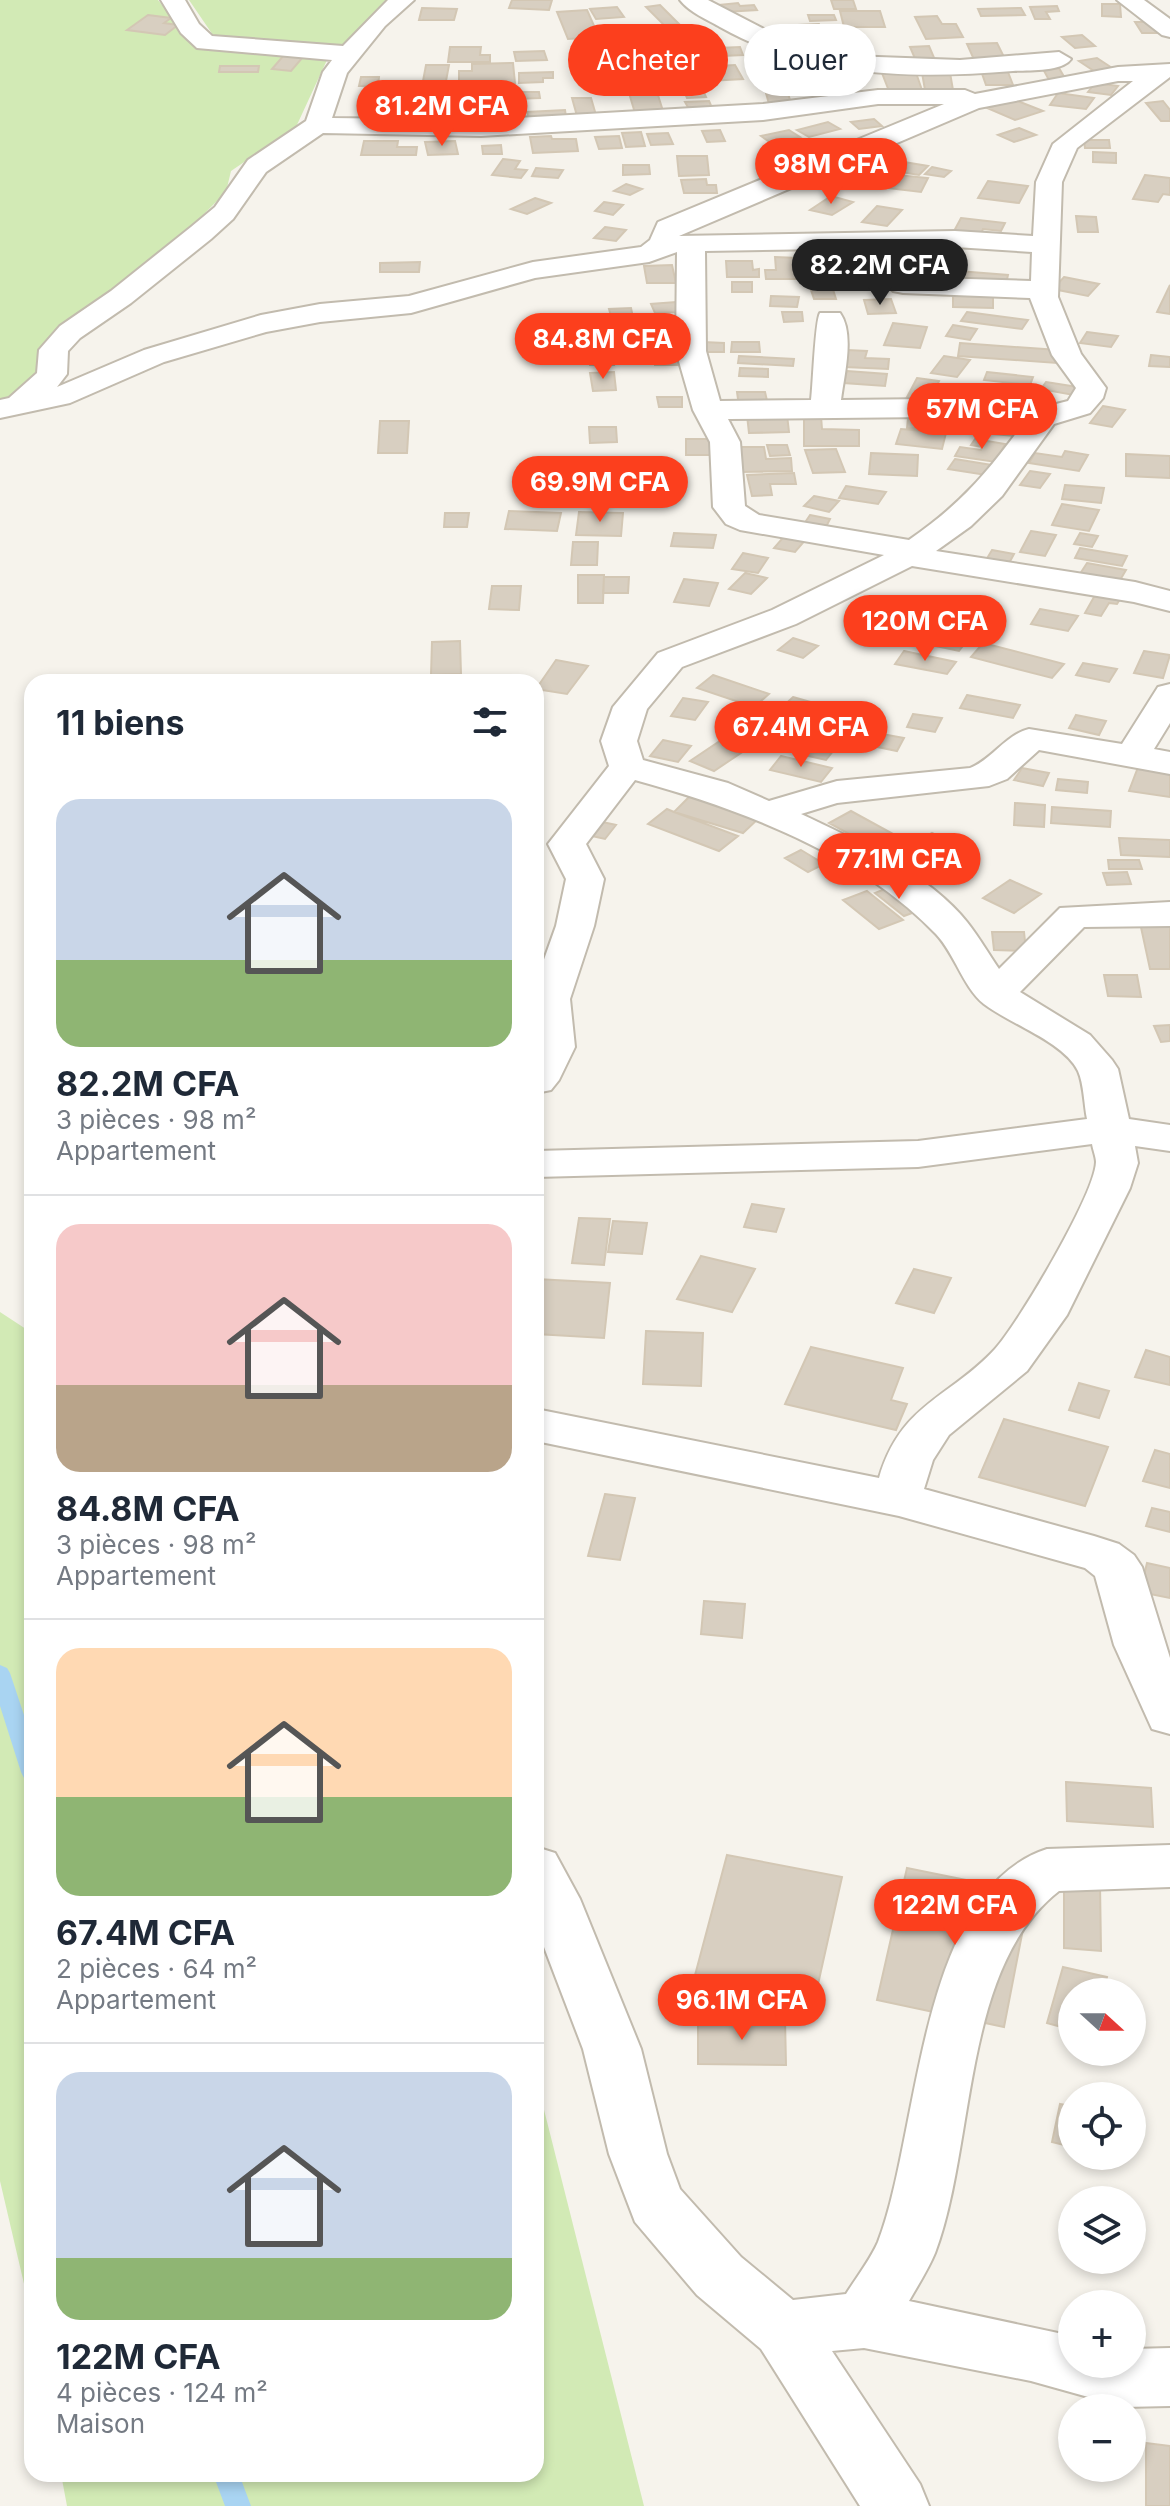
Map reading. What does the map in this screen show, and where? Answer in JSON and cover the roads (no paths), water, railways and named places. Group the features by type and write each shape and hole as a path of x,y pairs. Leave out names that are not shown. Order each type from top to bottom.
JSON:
{"street":[{"path":"173,0 189,28 205,43 349,54"},
{"path":"317,125 335,72 377,21 402,0"},
{"path":"692,0 744,31"},
{"path":"1129,0 1170,30"},
{"path":"876,64 1011,65 1167,57"},
{"path":"1167,57 1118,74 972,102 668,228 676,245 691,351 708,410 725,442 729,507 737,517 751,523 1135,592 1170,601"},
{"path":"708,410 931,408 1044,416 1079,407 1091,388 1067,355 1044,297 1049,182 1066,144 1167,57"},
{"path":"876,92 878,97"},
{"path":"9,407 39,390 52,374 54,350 70,332 121,297 201,233 224,213 257,166 317,125 481,128 763,112 878,97 943,94 967,98 972,102"},
{"path":"840,96 847,101"},
{"path":"9,407 59,397 154,356 219,334 292,317 422,302 533,270 649,254 676,245 973,239 1046,245"},
{"path":"889,243 911,312"},
{"path":"903,285 1045,290"},
{"path":"825,411 832,349 830,319"},
{"path":"627,767 619,741 630,707 670,660 784,617 911,554 960,519 991,489 1044,416"},
{"path":"1132,756 1170,694"},
{"path":"769,814 805,799 837,792 976,778 994,771 1029,740 1036,739 1170,763"},
{"path":"627,767 715,791 848,851 912,893 952,928 996,994 1089,1056 1098,1069 1117,1163 1109,1188 1019,1352 929,1427 901,1477 899,1499"},
{"path":"544,1072 555,1047 550,999 575,926 585,879 567,844 627,767"},
{"path":"996,994 1074,916 1170,914"},
{"path":"544,1164 786,1160 918,1154 1110,1129 1170,1138"},
{"path":"544,1427 899,1499 1077,1548 1110,1562 1117,1567 1139,1645 1170,1715"},
{"path":"864,2320 905,2252 925,2179 952,2034 991,1928 1026,1886 1047,1870 1170,1866"},
{"path":"544,1883 612,2049 638,2154 656,2204 719,2276 783,2329 897,2506"},
{"path":"783,2329 864,2320 1031,2353 1124,2378 1170,2377"}],"waterway":[{"path":"0,1673 24,1747"},
{"path":"229,2482 238,2506"}]}
